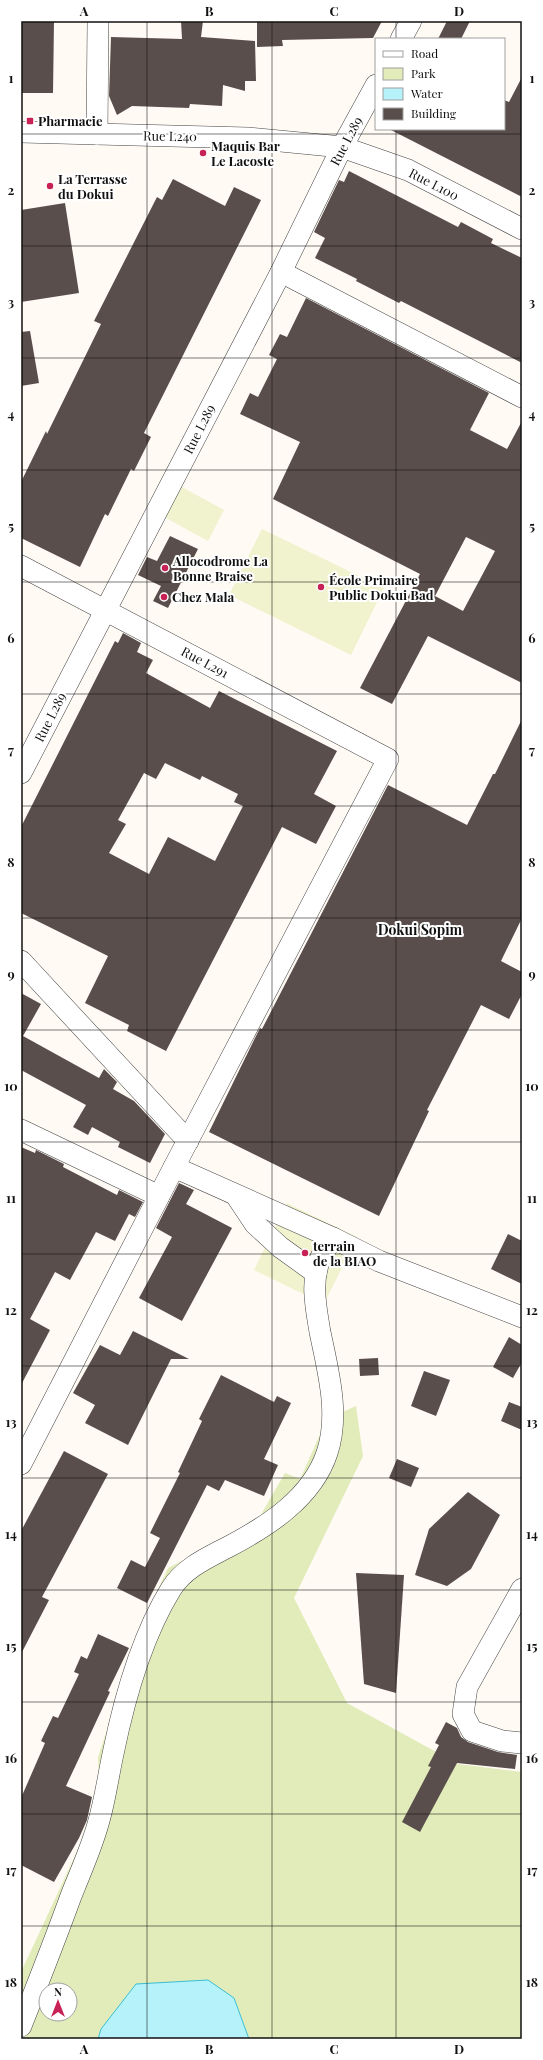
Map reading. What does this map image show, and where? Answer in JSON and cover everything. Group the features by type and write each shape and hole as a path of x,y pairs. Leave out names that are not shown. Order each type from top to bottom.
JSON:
{"street":[{"path":"97,134 98,21"},
{"path":"402,38 411,21"},
{"name":"Rue L289","path":"21,773 281,272 342,147 375,87"},
{"name":"Rue L240","path":"21,132 248,138 342,147"},
{"name":"Rue L100","path":"342,147 408,170 522,230"},
{"path":"281,272 522,397"},
{"name":"Rue L291","path":"21,566 388,758 188,1141"},
{"path":"21,960 188,1141 21,1464"},
{"path":"21,1130 159,1196"},
{"path":"174,1167 236,1196 333,1238 379,1261 522,1317"},
{"path":"236,1196 255,1224 280,1247 316,1273"},
{"path":"21,2026 98,1826 112,1756 131,1686 155,1620 172,1589 182,1575 201,1561 253,1534 274,1520 295,1501 318,1473 327,1452 332,1424 333,1402 314,1302 316,1273 321,1257 333,1238"},
{"path":"522,1589 467,1687 462,1714 472,1731 502,1741 522,1743"}],"green space":[{"path":"180,486 224,510 208,541 164,517"},
{"path":"262,529 384,588 351,655 229,595"},
{"name":"terrain de la BIAO","path":"287,1203 357,1237 324,1304 254,1270"},
{"path":"356,1406 363,1456 294,1598 347,1703 458,1764 522,1772 522,2039 249,2039 234,1998 101,2029 98,2039 21,2039 21,1972 100,1802 98,1757 116,1703 133,1643 168,1568 256,1523 285,1473 300,1479 327,1419"}],"water":[{"path":"208,1980 234,1998 249,2039 98,2039 101,2029 136,1984"}],"building":[{"path":"21,21 54,21 53,93 21,93"},
{"path":"181,21 203,21 201,37 255,41 256,81 245,81 245,91 223,85 222,106 190,104 189,108 132,106 117,115 109,96 111,37 182,39"},
{"path":"257,21 382,21 373,38 282,40 283,46 257,47"},
{"path":"447,21 470,21 462,38 438,38"},
{"path":"522,77 522,197 391,130 505,130 505,100 509,102"},
{"path":"349,171 458,227 461,222 493,239 491,243 522,258 522,363 401,301 399,303 356,281 357,279 315,258 325,238 314,232 339,180 344,182"},
{"path":"173,179 225,206 234,187 261,200 144,433 151,437 134,471 131,469 108,516 105,514 80,567 21,538 21,482 46,431 47,434 101,324 94,321 157,197 162,200"},
{"path":"65,203 79,293 21,302 21,210"},
{"path":"306,298 489,393 470,430 507,449 522,421 522,683 428,636 392,704 360,688 420,574 273,499 300,442 240,414 250,393 258,397 277,359 269,355 280,334 287,337","holes":["466,537 495,551 463,611 435,596"]},
{"path":"30,331 39,383 21,386 21,332"},
{"name":"Allocodrome La Bonne Braise","path":"170,536 198,549 168,608 153,601 161,586 138,575 147,557 157,561"},
{"path":"123,633 141,643 137,652 153,660 146,673 210,708 219,691 337,751 314,794 336,806 316,844 282,827 166,1051 127,1031 129,1025 85,1003 108,956 21,913 21,827 115,641 118,643","holes":["165,763 200,780 202,776 238,794 234,802 243,806 215,861 168,837 149,874 109,853 126,824 118,820 144,773 156,779"]},
{"path":"522,719 522,918 501,961 522,972 522,994 509,1019 481,1005 427,1110 429,1111 379,1216 209,1132 260,1028 262,1029 388,785 467,825 493,774 495,774"},
{"path":"21,993 41,1004 23,1036 99,1078 104,1069 117,1082 113,1089 134,1101 165,1134 150,1163 118,1147 120,1142 92,1127 88,1135 73,1127 86,1105 21,1070"},
{"path":"21,1147 35,1153 36,1150 64,1164 63,1167 117,1195 119,1190 143,1202 135,1217 129,1214 115,1241 96,1232 70,1280 55,1272 30,1319 50,1330 21,1385"},
{"path":"179,1183 194,1190 186,1204 232,1228 182,1321 139,1298 172,1237 156,1228"},
{"path":"508,1234 522,1241 522,1284 491,1269"},
{"path":"133,1331 189,1359 171,1359 128,1445 85,1423 95,1405 73,1393 100,1345 120,1355"},
{"path":"509,1337 522,1345 522,1362 513,1378 493,1367"},
{"path":"378,1358 379,1375 360,1376 359,1359"},
{"path":"424,1371 450,1380 436,1416 411,1406"},
{"path":"221,1375 274,1402 277,1396 291,1403 264,1459 278,1465 264,1496 225,1480 219,1491 207,1485 147,1603 117,1588 131,1560 145,1567 160,1538 150,1533 180,1473 178,1472 202,1421 199,1419"},
{"path":"509,1402 522,1407 522,1430 501,1421"},
{"path":"64,1451 108,1474 42,1597 49,1600 21,1654 21,1531"},
{"path":"397,1459 419,1468 411,1487 389,1478"},
{"path":"468,1492 500,1515 471,1569 447,1586 415,1575 429,1529"},
{"path":"356,1573 404,1575 396,1693 364,1684"},
{"path":"98,1634 129,1648 108,1691 110,1692 66,1786 92,1797 87,1820 79,1838 54,1882 21,1865 21,1798 45,1743 41,1741 53,1716 58,1718 79,1674 74,1672 81,1656 87,1659"},
{"path":"446,1722 457,1728 461,1737 468,1742 498,1752 517,1755 515,1769 457,1763 420,1832 402,1822 431,1767 428,1766 439,1745 435,1743"}],"place":[{"name":"Pharmacie","path":"30,121"},
{"name":"Maquis Bar Le Lacoste","path":"203,153"},
{"name":"La Terrasse du Dokui","path":"50,186"},
{"name":"Allocodrome La Bonne Braise","path":"165,568"},
{"name":"École Primaire Public Dokui Bad","path":"321,587"},
{"name":"Chez Mala","path":"164,597"},
{"name":"terrain de la BIAO","path":"305,1253"}],"district":[{"name":"Dokui Sopim","path":"420,930"}]}
